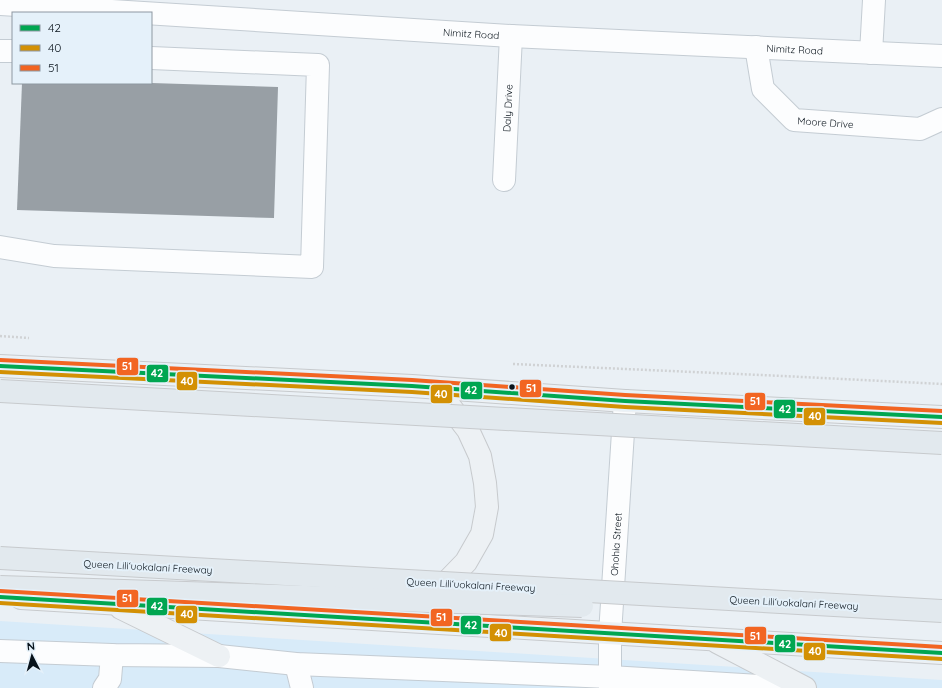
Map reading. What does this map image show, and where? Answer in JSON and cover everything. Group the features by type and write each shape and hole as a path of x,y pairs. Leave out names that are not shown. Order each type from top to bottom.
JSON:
{"highway":[{"path":"0,391 942,442"},
{"name":"Queen Liliʻuokalani Freeway","path":"0,558 942,611"},
{"path":"0,587 942,618"}],"main road":[{"path":"0,366 412,386 625,401 942,417"},
{"path":"347,617 398,610 438,591 466,562 482,534 487,506 485,483 480,456 468,430 446,402 412,386"},
{"path":"0,597 610,634 711,638 942,653"},
{"path":"111,603 219,656"},
{"path":"711,638 805,688"}],"street":[{"path":"871,52 874,0"},
{"name":"Nimitz Road","path":"0,4 98,5 511,36 942,56"},
{"name":"Daly Drive","path":"504,180 511,36"},
{"name":"Moore Drive","path":"756,47 763,89 794,120 920,129 942,119"},
{"path":"0,51 12,52"},
{"path":"0,247 54,256 312,267 318,65 152,58"},
{"name":"Ohohia Street","path":"610,682 610,634 625,401"},
{"path":"0,651 112,655 219,656 296,664 610,682 791,688"},
{"path":"110,685 112,655"},
{"path":"296,664 302,688"}],"shaded area":[{"path":"0,621 942,680 942,688 0,688"}],"building":[{"path":"152,83 278,87 274,218 17,210 22,84"}],"transit line":[{"name":"51","path":"0,360 412,380 625,395 942,411"},
{"name":"42","path":"0,366 412,386 625,401 942,417"},
{"name":"40","path":"0,372 412,392 625,407 942,423"},
{"name":"51","path":"0,591 942,647"},
{"name":"42","path":"0,597 942,653"},
{"name":"40","path":"0,603 942,659"}]}
